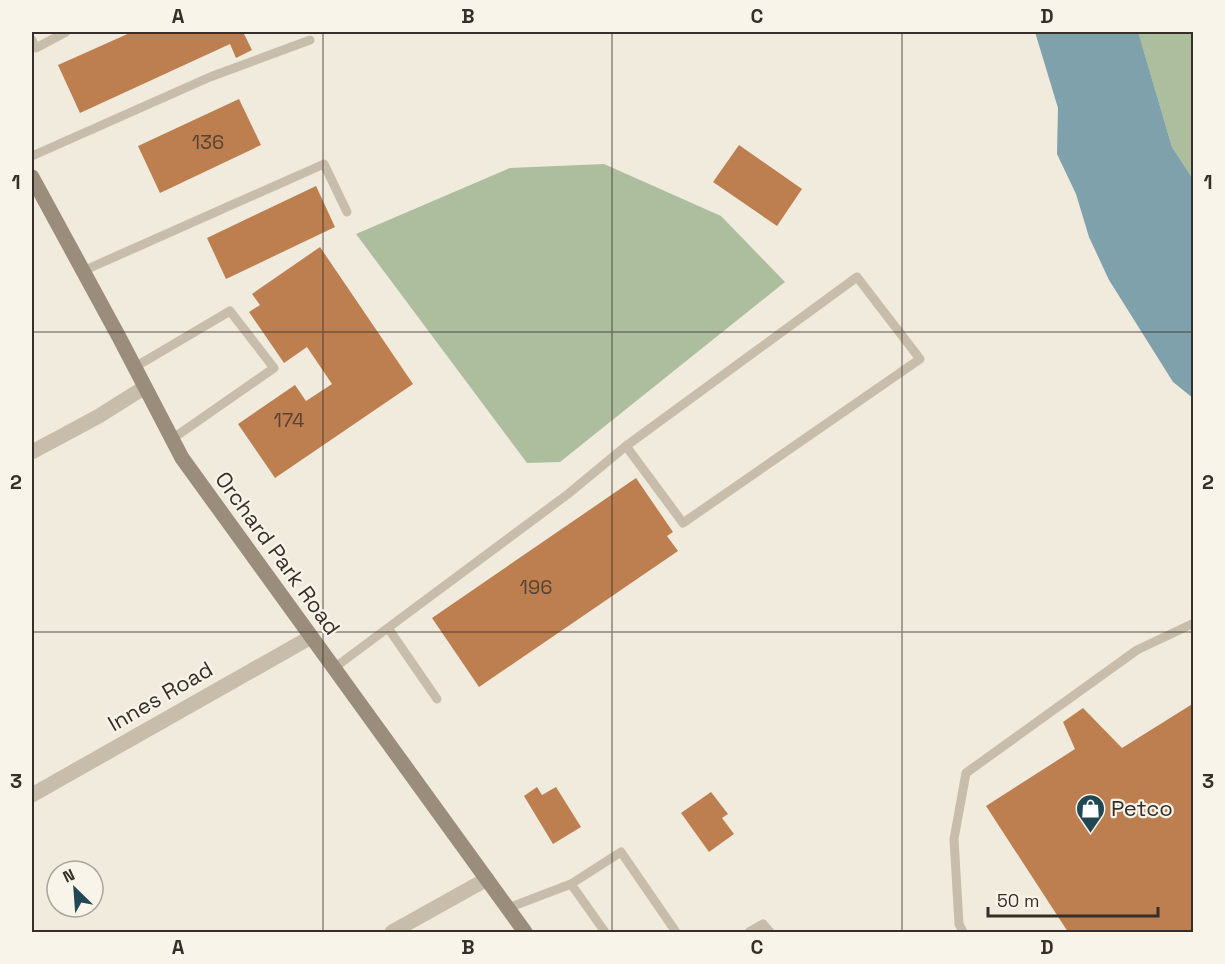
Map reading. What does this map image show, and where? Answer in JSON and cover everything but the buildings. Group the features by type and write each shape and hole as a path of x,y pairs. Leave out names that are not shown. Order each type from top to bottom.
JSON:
{"main road":[{"name":"Orchard Park Road","path":"32,177 182,458 525,933"}],"street":[{"path":"32,452 99,416 145,387"},
{"name":"Innes Road","path":"32,795 311,637"},
{"path":"392,933 487,879"}],"lane":[{"path":"32,40 36,48 66,32"},
{"path":"32,156 210,77 310,40"},
{"path":"83,271 324,164 347,212"},
{"path":"334,668 568,494 626,446 857,277 920,359 683,523 626,446"},
{"path":"135,367 230,311 274,368 172,439"},
{"path":"963,933 959,924 954,839 966,773 1137,650 1194,623"},
{"path":"388,628 437,699"},
{"path":"508,908 572,884 621,852 676,933"},
{"path":"572,884 605,933"},
{"path":"749,933 763,924 770,933"}],"green space":[{"path":"1138,32 1193,32 1193,179 1172,147"},
{"path":"604,164 721,216 785,282 560,462 527,463 356,234 510,168"}],"water":[{"path":"1035,32 1138,32 1172,147 1193,179 1193,398 1173,382 1109,280 1089,237 1076,194 1057,154 1058,108"}],"place":[{"name":"Petco","path":"1090,834"}]}
